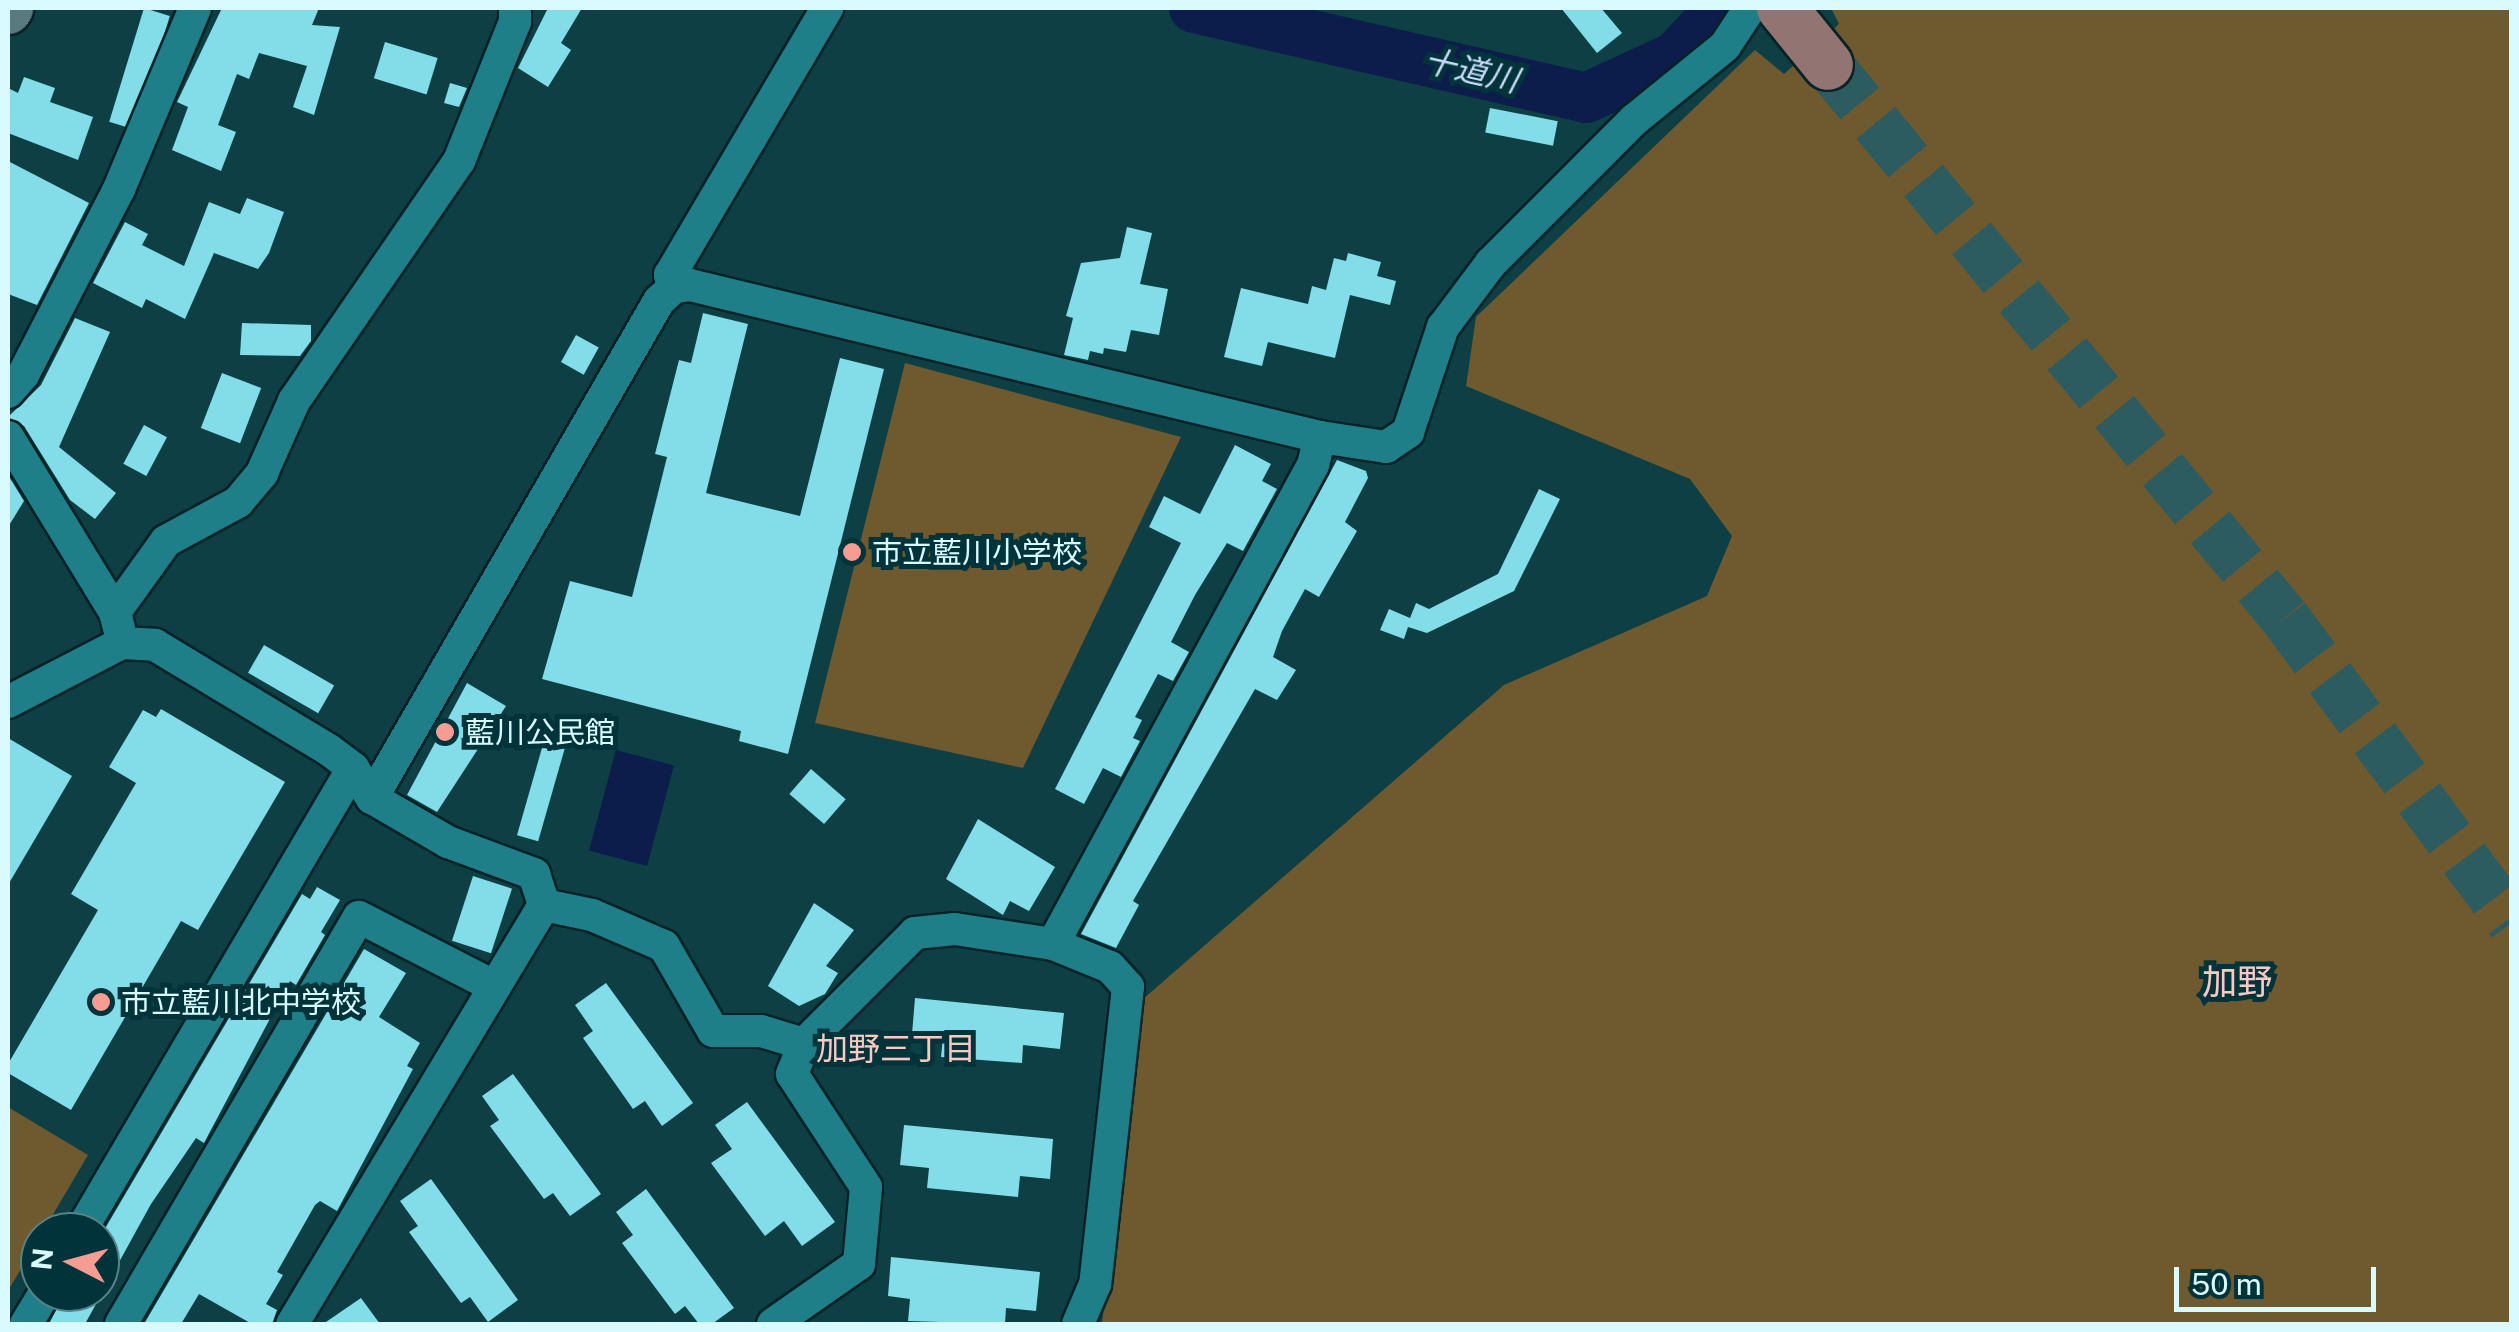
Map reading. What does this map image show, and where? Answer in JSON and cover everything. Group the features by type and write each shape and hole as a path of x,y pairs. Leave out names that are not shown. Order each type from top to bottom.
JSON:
{"main road":[{"path":"1782,8 1822,57"}],"street":[{"path":"8,392 22,375 119,189 195,8"},
{"path":"8,702 119,628 166,541 238,502 262,473 294,402 459,161 515,22 514,8"},
{"path":"674,287 670,275 827,8"},
{"path":"674,287 996,356 1320,437 1386,447 1408,432 1443,327 1491,263 1634,120 1725,46 1749,8"},
{"path":"372,798 660,301 674,287"},
{"path":"8,437 119,628 155,645 353,768 372,798 448,842 534,874 544,905"},
{"path":"1053,944 1313,466 1320,437"},
{"path":"92,1212 353,768"},
{"path":"292,1324 544,905"},
{"path":"544,905 592,915 664,946 714,1032 761,1030 804,1044"},
{"path":"122,1324 360,917 493,986"},
{"path":"773,1324 859,1264 866,1187 792,1074 804,1044 915,934 955,929 1053,944 1110,967 1128,987 1095,1284 1078,1324"}],"shaded area":[{"path":"1831,8 2511,8 2511,1324 1102,1324 1135,1006 1504,685 1707,596 1732,536 1690,479 1466,386 1476,317 1755,50 1784,74 1839,24"},
{"path":"905,363 1181,437 1023,768 815,723"},
{"path":"8,1107 88,1155 54,1212 20,1212 20,1271 8,1291"}],"water":[{"path":"616,750 674,766 647,866 589,850"}],"building":[{"path":"144,8 170,16 135,130 109,122"},
{"path":"222,8 319,8 312,25 340,27 314,115 293,107 307,66 259,53 249,79 237,74 218,125 236,132 221,171 172,150 188,107 177,102"},
{"path":"548,8 582,8 561,43 571,50 548,87 518,68"},
{"path":"1561,8 1601,8 1622,33 1597,53"},
{"path":"385,42 438,58 426,94 374,78"},
{"path":"24,77 55,88 50,102 93,117 78,160 8,133 8,88 18,93"},
{"path":"450,83 467,88 459,107 444,103"},
{"path":"1490,108 1558,121 1553,146 1485,133"},
{"path":"8,161 89,203 37,305 8,294"},
{"path":"247,198 284,212 269,253 258,269 214,253 185,319 146,299 142,308 93,283 125,222 148,234 142,245 184,266 209,202 240,214"},
{"path":"1127,227 1152,233 1140,284 1168,289 1159,335 1131,330 1126,352 1104,348 1103,354 1090,351 1088,360 1064,355 1073,318 1066,316 1081,263 1120,258"},
{"path":"1348,253 1381,262 1377,276 1396,281 1390,305 1350,295 1335,358 1268,342 1262,366 1224,357 1241,288 1308,304 1312,286 1326,290 1334,258 1346,261"},
{"path":"703,313 748,324 706,493 800,516 840,358 884,369 788,754 739,741 741,731 542,679 570,581 632,597 667,457 655,454 679,360 691,363"},
{"path":"75,318 110,332 59,447 116,493 95,519 70,500 24,426 8,417 41,385"},
{"path":"242,323 311,325 311,341 300,356 240,355"},
{"path":"576,335 599,348 584,375 561,362"},
{"path":"222,373 261,388 240,443 201,428"},
{"path":"144,425 167,437 146,476 123,464"},
{"path":"1235,445 1271,464 1262,481 1277,489 1243,551 1227,543 1195,595 1171,642 1189,652 1173,681 1158,674 1135,717 1142,720 1133,738 1140,741 1121,777 1103,768 1084,804 1055,789 1181,543 1149,527 1164,496 1200,514"},
{"path":"1337,460 1366,471 1368,478 1345,522 1357,531 1319,597 1305,589 1282,631 1273,657 1296,670 1277,700 1255,689 1133,901 1139,905 1116,948 1081,934"},
{"path":"8,475 24,501 8,527"},
{"path":"1539,489 1560,499 1514,591 1427,633 1408,627 1404,639 1380,630 1389,609 1410,618 1416,603 1429,609 1498,574"},
{"path":"264,645 334,686 318,713 248,673"},
{"path":"467,683 506,706 437,812 407,795"},
{"path":"161,709 285,782 198,930 181,921 71,1110 8,1073 8,1064 98,910 71,894 136,783 109,767 143,710 156,717"},
{"path":"8,738 72,776 8,885"},
{"path":"544,741 565,747 538,841 517,835"},
{"path":"811,769 846,799 824,824 789,794"},
{"path":"978,819 1055,867 1029,911 1010,901 1003,915 946,879"},
{"path":"473,876 512,889 491,953 452,941"},
{"path":"317,887 340,900 321,932 325,935 296,985 290,981 204,1143 196,1138 151,1204 120,1260 120,1212 115,1212 302,894 310,899"},
{"path":"814,903 854,930 826,966 838,973 825,994 799,1006 768,986"},
{"path":"364,949 406,973 379,1017 420,1043 407,1066 413,1069 337,1211 320,1201 315,1205 277,1272 283,1275 266,1304 277,1310 272,1324 252,1324 199,1294 181,1324 144,1324"},
{"path":"606,983 693,1103 662,1126 645,1101 633,1109 583,1038 593,1031 575,1005"},
{"path":"915,998 1064,1013 1060,1049 1023,1045 1022,1063 941,1057 943,1037 912,1034"},
{"path":"513,1074 601,1194 570,1216 553,1193 544,1199 490,1126 499,1120 482,1096"},
{"path":"747,1102 835,1222 802,1246 784,1221 765,1236 711,1163 732,1149 715,1125"},
{"path":"904,1125 1053,1139 1050,1179 1020,1176 1018,1197 927,1188 929,1168 900,1165"},
{"path":"431,1179 518,1300 488,1322 470,1297 461,1303 409,1232 418,1226 400,1201"},
{"path":"646,1189 734,1308 712,1324 699,1324 685,1306 675,1314 622,1243 633,1235 616,1212"},
{"path":"891,1257 1040,1272 1036,1311 1006,1308 1005,1324 908,1321 910,1299 888,1296"},
{"path":"361,1298 380,1324 323,1324"},
{"path":"55,1312 92,1312 85,1324 49,1324"}],"waterway":[{"name":"十道川","path":"1194,8 1586,98 1675,57 1721,8"}],"tunnel":[{"path":"1828,65 2285,618 2512,923"}],"place":[{"name":"市立藍川小学校","path":"852,552"},
{"name":"藍川公民館","path":"445,732"},
{"name":"市立藍川北中学校","path":"101,1002"}],"district":[{"name":"加野","path":"2237,982"},
{"name":"加野三丁目","path":"896,1049"}]}
